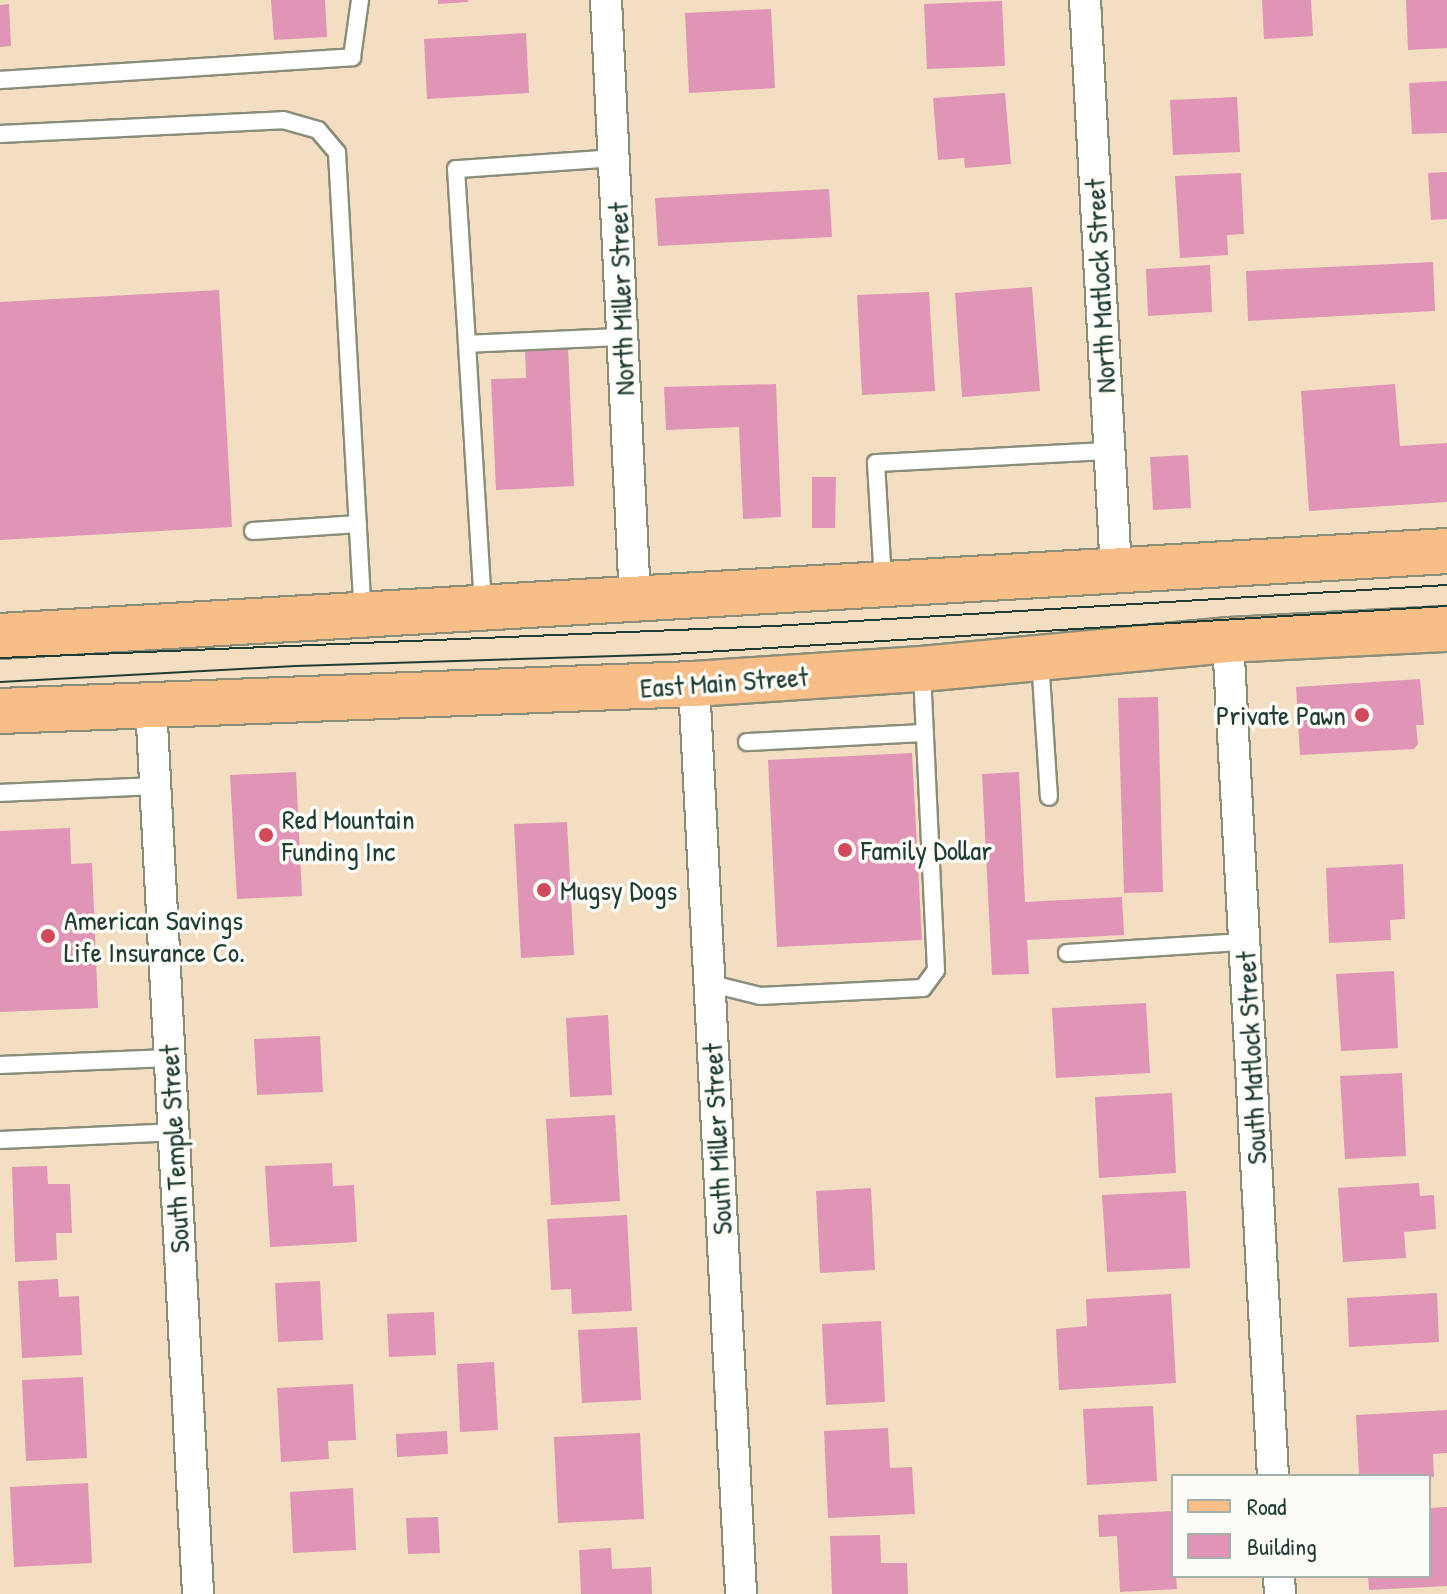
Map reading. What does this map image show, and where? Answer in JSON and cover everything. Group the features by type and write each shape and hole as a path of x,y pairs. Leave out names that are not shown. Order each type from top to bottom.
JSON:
{"main road":[{"path":"0,636 1447,551"},
{"name":"East Main Street","path":"0,711 462,696 694,684 922,669 1228,640 1447,629"}],"street":[{"name":"North Miller Street","path":"606,0 635,599"},
{"name":"North Matlock Street","path":"1085,0 1116,571"},
{"name":"South Matlock Street","path":"1228,640 1273,1474"},
{"name":"South Miller Street","path":"694,684 741,1594"},
{"name":"South Temple Street","path":"151,705 198,1594"}],"lane":[{"path":"0,80 352,57 360,0"},
{"path":"0,134 283,120 318,130 337,153 363,615"},
{"path":"483,608 456,169 615,158"},
{"path":"467,344 622,337"},
{"path":"883,585 876,463 1108,451"},
{"path":"253,531 358,524"},
{"path":"1040,657 1049,797"},
{"path":"708,983 760,996 923,988 936,970 922,669"},
{"path":"747,742 925,733"},
{"path":"0,793 154,786"},
{"path":"1067,953 1244,942"},
{"path":"0,1065 169,1058"},
{"path":"0,1140 173,1132"}],"building":[{"path":"271,0 325,0 327,37 274,40"},
{"path":"438,0 468,0 468,2 438,4"},
{"path":"1262,0 1311,0 1313,36 1264,39"},
{"path":"1406,0 1447,0 1447,48 1408,50"},
{"path":"1002,1 1005,66 927,69 924,4"},
{"path":"9,4 11,46 0,47 0,5"},
{"path":"771,9 775,88 689,93 685,13"},
{"path":"526,33 529,93 427,99 424,39"},
{"path":"1447,81 1447,133 1412,134 1409,83"},
{"path":"1005,93 1011,164 965,168 964,158 938,160 933,98"},
{"path":"1237,97 1240,152 1173,155 1170,100"},
{"path":"1447,172 1447,219 1431,220 1428,173"},
{"path":"1241,173 1244,234 1227,235 1228,255 1180,258 1175,176"},
{"path":"829,189 832,237 658,246 655,198"},
{"path":"1433,262 1435,311 1248,321 1246,271"},
{"path":"1210,265 1212,312 1148,316 1146,269"},
{"path":"1032,287 1040,391 962,397 955,293"},
{"path":"219,290 232,527 0,540 0,302"},
{"path":"929,292 935,391 862,395 857,295"},
{"path":"568,347 574,486 496,490 491,379 526,378 525,348"},
{"path":"776,384 781,517 743,519 739,427 666,430 664,387"},
{"path":"1395,384 1400,446 1447,443 1447,502 1309,511 1301,391"},
{"path":"1188,455 1191,508 1153,510 1150,457"},
{"path":"812,477 836,477 835,528 812,528"},
{"path":"1420,679 1424,725 1416,725 1418,744 1414,749 1300,755 1296,687"},
{"path":"1158,697 1163,892 1124,893 1118,698"},
{"name":"Family Dollar","path":"912,753 922,940 777,947 768,760"},
{"name":"Red Mountain Funding Inc","path":"296,772 302,896 237,899 230,775"},
{"path":"1019,772 1025,902 1122,897 1124,935 1027,940 1029,974 992,975 982,774"},
{"name":"Mugsy Dogs","path":"567,822 574,955 521,958 514,824"},
{"name":"American Savings Life Insurance Co.","path":"70,828 71,864 92,863 98,1008 0,1012 0,831"},
{"path":"1403,864 1405,919 1390,920 1391,940 1329,943 1326,868"},
{"path":"1394,971 1398,1048 1341,1051 1336,974"},
{"path":"1146,1003 1150,1073 1056,1078 1052,1008"},
{"path":"608,1015 612,1095 570,1097 566,1018"},
{"path":"320,1036 323,1092 257,1095 254,1039"},
{"path":"1402,1073 1406,1156 1345,1159 1340,1076"},
{"path":"1172,1093 1176,1173 1099,1178 1095,1097"},
{"path":"615,1115 620,1201 551,1205 546,1119"},
{"path":"332,1163 333,1186 354,1185 357,1242 270,1247 265,1166"},
{"path":"47,1166 48,1184 70,1184 72,1233 56,1233 57,1260 15,1262 12,1167"},
{"path":"1419,1183 1420,1196 1434,1195 1436,1229 1404,1232 1406,1258 1343,1262 1338,1188"},
{"path":"871,1188 875,1270 820,1273 816,1191"},
{"path":"1186,1191 1190,1268 1107,1272 1102,1195"},
{"path":"627,1215 632,1311 572,1314 571,1289 551,1290 547,1219"},
{"path":"58,1279 59,1297 79,1296 82,1355 22,1358 18,1281"},
{"path":"320,1281 323,1340 278,1342 275,1283"},
{"path":"1437,1293 1439,1342 1349,1347 1347,1298"},
{"path":"1171,1294 1176,1383 1059,1390 1056,1329 1087,1326 1086,1299"},
{"path":"434,1312 436,1355 389,1357 387,1314"},
{"path":"881,1321 885,1402 826,1405 822,1324"},
{"path":"637,1327 641,1400 582,1403 578,1330"},
{"path":"494,1362 498,1430 460,1432 457,1364"},
{"path":"83,1377 87,1458 26,1461 22,1380"},
{"path":"353,1384 356,1440 328,1441 329,1459 281,1462 277,1388"},
{"path":"1153,1406 1157,1481 1087,1485 1083,1409"},
{"path":"1447,1410 1447,1453 1433,1454 1434,1477 1431,1474 1359,1474 1356,1415"},
{"path":"888,1428 890,1468 912,1467 915,1514 828,1518 824,1431"},
{"path":"447,1431 448,1454 397,1457 396,1434"},
{"path":"640,1433 644,1519 558,1523 554,1437"},
{"path":"88,1483 92,1563 14,1567 10,1487"},
{"path":"353,1488 356,1550 293,1553 290,1492"},
{"path":"1447,1507 1447,1586 1369,1590 1368,1578 1431,1578 1431,1508"},
{"path":"1171,1511 1171,1578 1176,1578 1177,1589 1120,1592 1117,1536 1099,1537 1098,1515"},
{"path":"438,1517 440,1553 408,1554 406,1518"},
{"path":"880,1535 881,1563 907,1563 908,1594 832,1594 830,1536"},
{"path":"611,1548 612,1569 651,1567 652,1594 581,1594 579,1550"}],"tram line":[{"path":"0,658 774,626 1447,585"},
{"path":"0,682 296,666 673,654 1447,606"}],"place":[{"name":"Private Pawn","path":"1362,715"},
{"name":"Red Mountain Funding Inc","path":"266,835"},
{"name":"Family Dollar","path":"845,850"},
{"name":"Mugsy Dogs","path":"544,890"},
{"name":"American Savings Life Insurance Co.","path":"48,936"}]}
